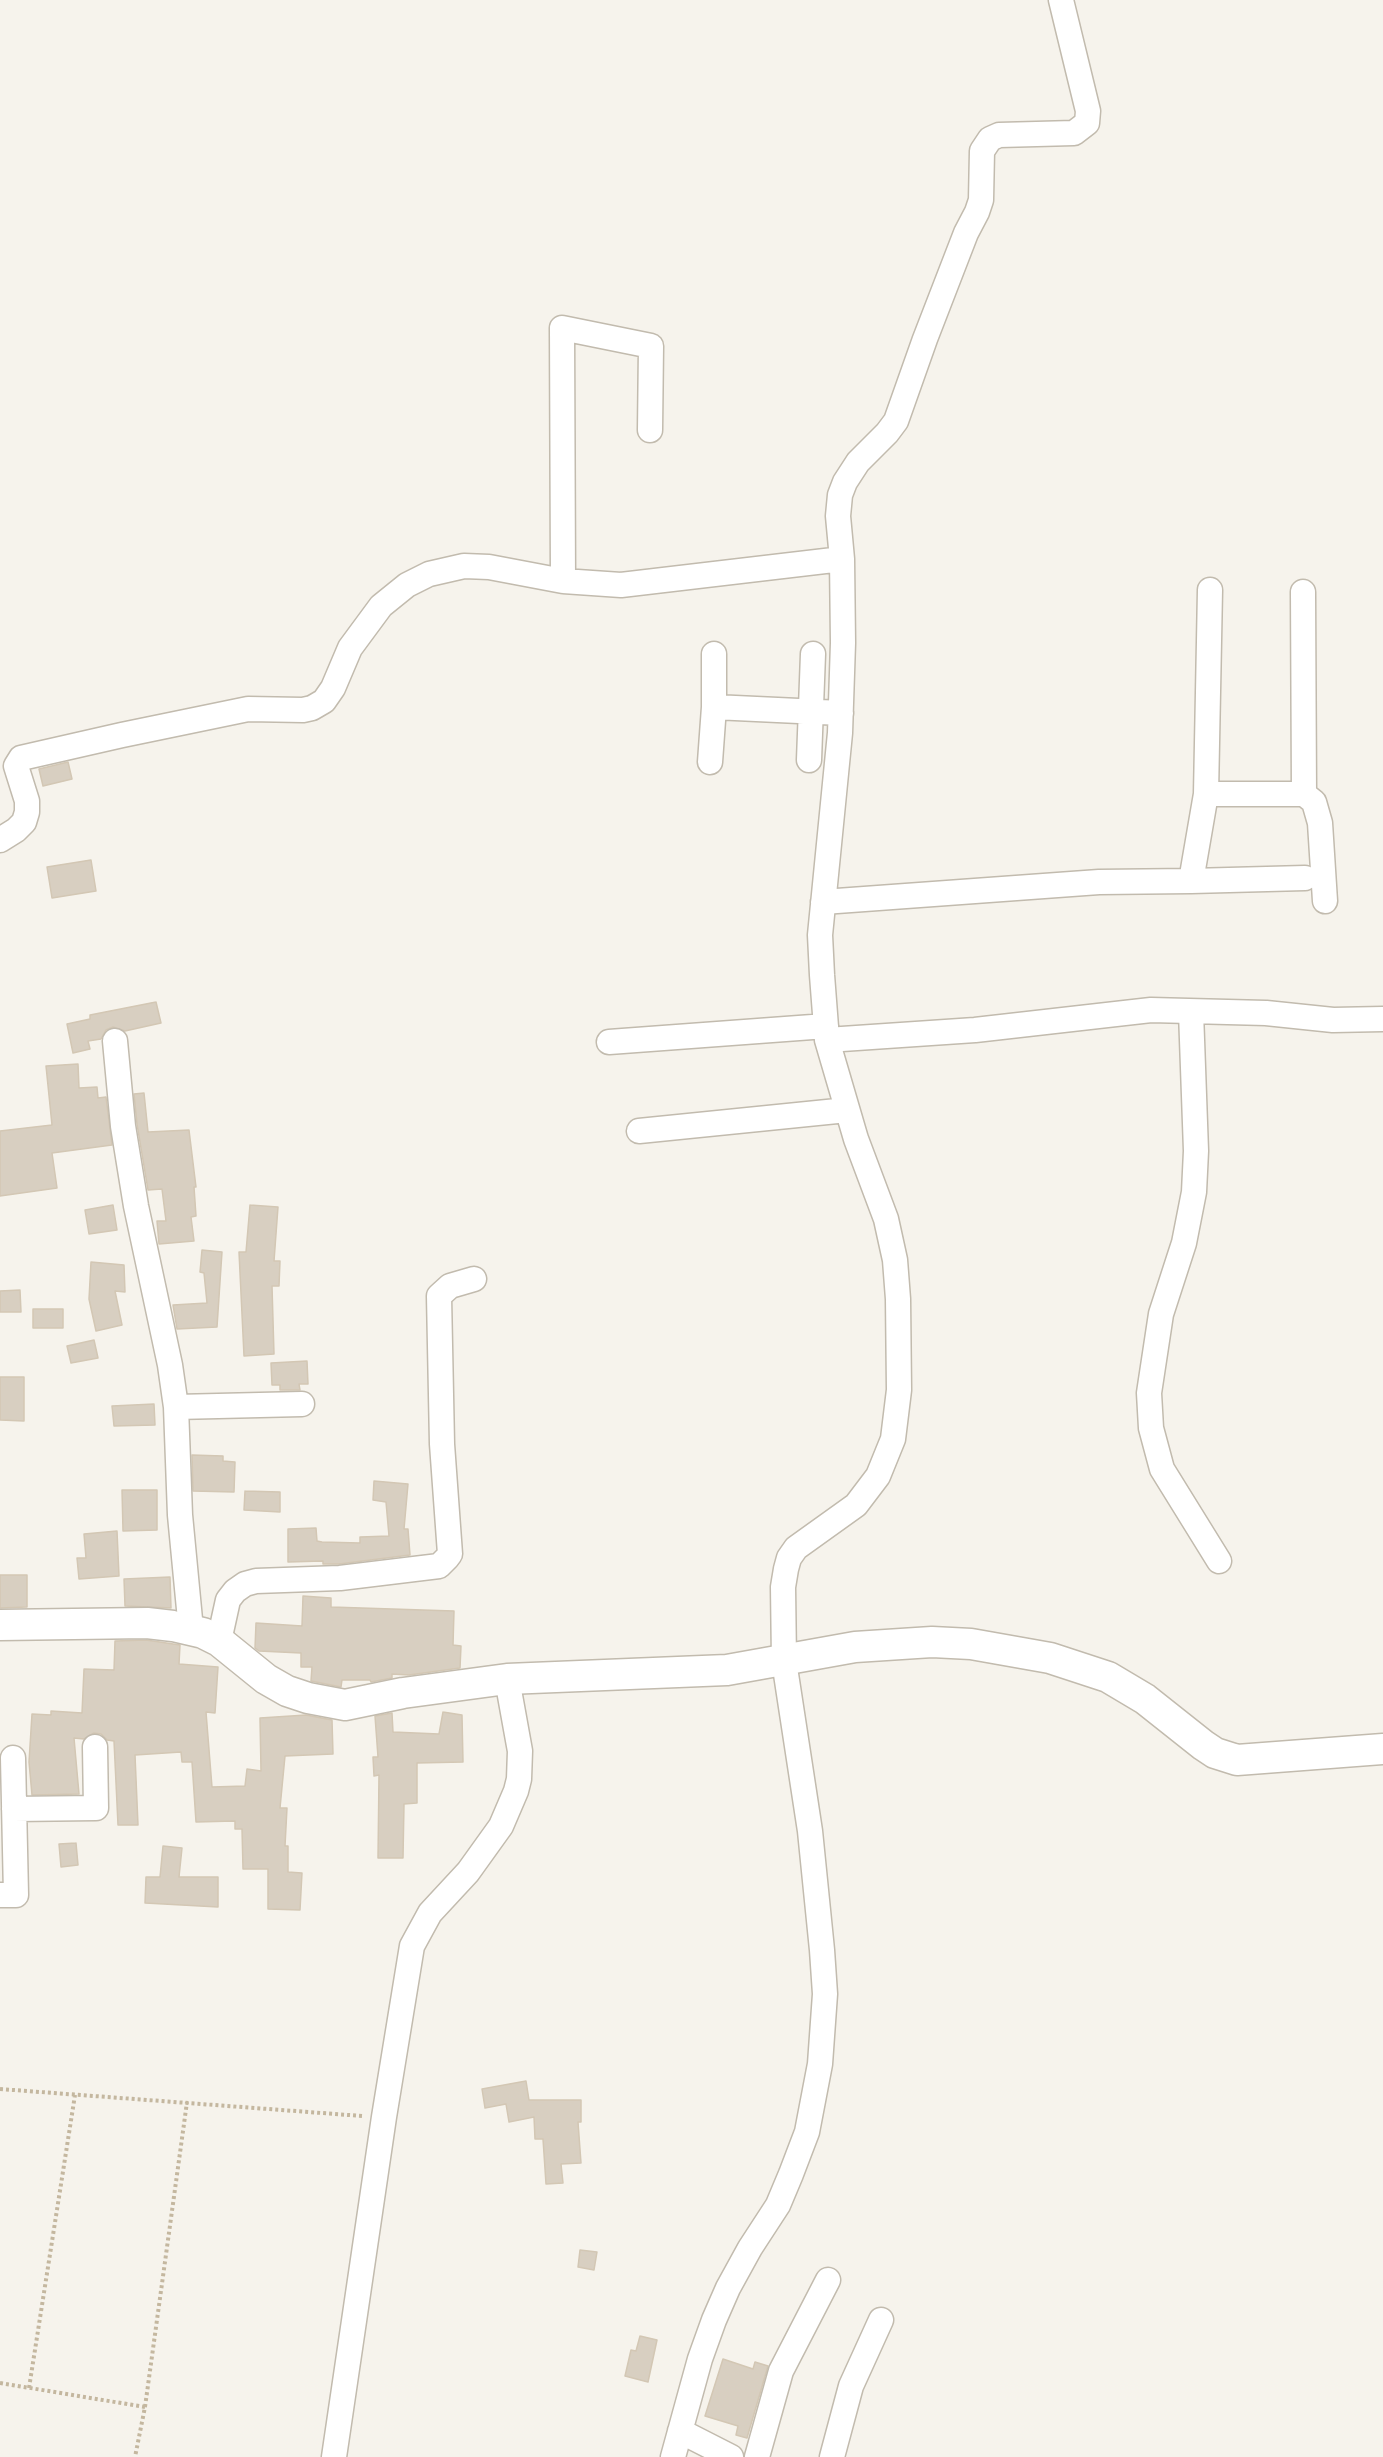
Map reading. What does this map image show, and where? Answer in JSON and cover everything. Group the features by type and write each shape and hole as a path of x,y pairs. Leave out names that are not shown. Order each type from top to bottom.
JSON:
{"street":[{"path":"684,2433 714,2320 750,2248 778,2205 807,2132 820,2064 825,1994 822,1950 810,1831 784,1661 783,1587 789,1558 808,1538 856,1505 878,1476 893,1438 899,1390 895,1260 886,1219 856,1139 827,1033 820,935 838,764 841,712 843,643 842,559 838,516 840,495 845,482 858,462 896,421 937,308 981,200 982,151 990,139 999,135 1074,134 1087,123 1088,111 1061,0"},
{"path":"563,581 562,328 651,346 651,430"},
{"path":"0,840 24,822 27,812 27,801 16,766 21,758 248,709 303,711 312,708 324,701 333,688 350,648 381,606 407,585 429,574 464,566 489,567 563,581 636,584 842,559"},
{"path":"1191,881 1206,794 1210,590"},
{"path":"1303,592 1304,794"},
{"path":"710,762 714,707 714,654"},
{"path":"809,760 813,654"},
{"path":"714,707 841,712"},
{"path":"1206,794 1304,794 1314,802 1320,823 1325,901"},
{"path":"823,902 1099,882 1305,878"},
{"path":"609,1042 827,1033 975,1030 1151,1010 1266,1013 1333,1020 1383,1019"},
{"path":"1191,1012 1196,1151 1194,1192 1184,1243 1161,1314 1149,1393 1151,1428 1162,1469 1219,1561"},
{"path":"115,1041 123,1126 132,1183 170,1365 176,1407 180,1515 191,1630"},
{"path":"639,1131 847,1110"},
{"path":"219,1641 228,1600 245,1584 256,1581 340,1578 439,1566 450,1554 442,1444 439,1296 450,1286 474,1279"},
{"path":"176,1407 303,1404"},
{"path":"0,1625 147,1623 191,1630 219,1641 266,1679 287,1691 328,1703 345,1705 403,1693 507,1679 727,1670 855,1647 889,1644 932,1642 982,1645 1050,1658 1108,1677 1145,1699 1203,1745 1237,1760 1383,1749"},
{"path":"334,2457 408,1966 416,1935 430,1912 488,1847 501,1826 516,1791 520,1771 520,1751 507,1679"},
{"path":"14,1809 96,1808 95,1747"},
{"path":"0,1895 16,1895 13,1758"},
{"path":"673,2457 715,2348 750,2277"},
{"path":"757,2457 781,2371 828,2280"},
{"path":"832,2457 851,2386 881,2320"},
{"path":"684,2433 731,2457"}],"path":[{"path":"0,2089 384,2117"},
{"path":"29,2388 75,2095"},
{"path":"135,2457 145,2407 188,2102"},
{"path":"0,2383 145,2407"}],"building":[{"path":"68,762 72,779 43,786 39,769"},
{"path":"91,860 96,891 52,898 47,867"},
{"path":"156,1002 161,1023 125,1031 113,1027 106,1030 101,1039 88,1041 90,1049 73,1053 67,1024 90,1019 90,1015"},
{"path":"78,1064 79,1088 97,1087 98,1098 106,1097 112,1145 52,1153 57,1188 0,1196 0,1131 52,1125 46,1066"},
{"path":"144,1093 148,1132 189,1130 196,1187 194,1187 196,1216 191,1217 194,1241 159,1244 157,1221 166,1221 162,1189 148,1190 134,1094"},
{"path":"113,1205 117,1230 89,1234 85,1210"},
{"path":"250,1205 278,1207 274,1261 280,1261 279,1286 272,1286 274,1354 244,1356 239,1252 246,1252"},
{"path":"202,1250 222,1252 217,1327 177,1329 173,1305 207,1303 204,1273 200,1272"},
{"path":"91,1262 124,1265 125,1292 115,1291 122,1325 96,1331 89,1299"},
{"path":"20,1290 21,1312 0,1312 0,1291"},
{"path":"33,1309 63,1309 63,1328 33,1328"},
{"path":"94,1340 98,1358 71,1363 67,1346"},
{"path":"307,1361 308,1384 299,1384 300,1390 280,1390 280,1385 272,1385 271,1363"},
{"path":"0,1377 24,1377 24,1421 0,1420"},
{"path":"154,1404 155,1425 114,1426 112,1406"},
{"path":"192,1455 223,1456 223,1461 235,1462 234,1492 193,1491"},
{"path":"374,1481 408,1484 404,1529 408,1529 410,1555 339,1564 323,1564 323,1561 288,1562 288,1529 316,1528 317,1541 322,1542 360,1543 360,1537 389,1536 386,1502 373,1500"},
{"path":"122,1490 157,1490 157,1530 123,1531"},
{"path":"245,1491 280,1492 280,1512 244,1510"},
{"path":"117,1531 119,1576 79,1579 77,1558 86,1558 84,1534"},
{"path":"0,1575 27,1575 27,1607 0,1608"},
{"path":"170,1577 171,1608 125,1606 124,1579"},
{"path":"303,1596 331,1598 331,1607 454,1611 453,1645 461,1646 460,1668 409,1675 392,1674 392,1678 371,1682 370,1680 342,1680 341,1687 311,1681 312,1667 301,1667 301,1653 259,1651 255,1648 256,1623 302,1626"},
{"path":"146,1640 180,1645 179,1664 218,1667 215,1713 206,1712 212,1787 245,1786 247,1769 261,1771 260,1718 306,1715 332,1720 333,1754 285,1756 280,1808 287,1808 285,1846 288,1846 288,1872 302,1873 300,1910 268,1909 268,1869 243,1869 242,1829 235,1829 235,1821 196,1822 192,1762 182,1762 181,1752 135,1755 138,1825 118,1825 114,1741 107,1740 101,1734 94,1733 84,1739 74,1738 79,1794 32,1795 29,1762 32,1714 51,1715 51,1711 82,1713 84,1669 114,1670 115,1641"},
{"path":"443,1712 462,1715 463,1762 417,1763 417,1803 404,1804 403,1858 378,1858 379,1775 374,1776 373,1757 378,1757 375,1716 392,1713 393,1732 439,1734"},
{"path":"76,1843 78,1865 61,1867 59,1844"},
{"path":"163,1846 182,1848 179,1877 218,1877 218,1907 145,1903 146,1877 160,1877"},
{"path":"526,2081 529,2100 581,2100 581,2122 578,2122 581,2163 561,2164 563,2183 546,2184 543,2139 535,2139 534,2117 509,2122 506,2104 485,2108 482,2089"},
{"path":"580,2250 597,2252 594,2270 578,2267"},
{"path":"640,2336 657,2340 648,2382 625,2376 631,2350 636,2351"},
{"path":"723,2359 753,2369 755,2362 768,2366 747,2438 736,2435 738,2426 705,2416"}]}
